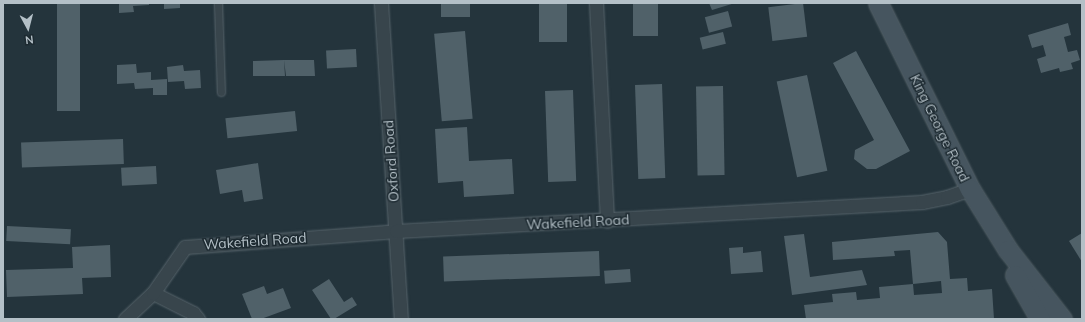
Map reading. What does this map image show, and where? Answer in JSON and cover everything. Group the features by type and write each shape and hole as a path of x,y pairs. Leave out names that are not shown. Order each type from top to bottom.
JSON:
{"main road":[{"name":"King George Road","path":"878,3 970,189 1008,250 1062,319"},
{"name":"King George Road","path":"1008,250 1014,273 1040,319"}],"street":[{"name":"Oxford Road","path":"381,3 401,319"},
{"path":"596,3 607,221"},
{"name":"Wakefield Road","path":"152,293 185,247 396,231 607,221 922,202 947,197 970,189"},
{"path":"124,319 152,293 193,313 198,319"}],"lane":[{"path":"218,3 221,92"}],"building":[{"path":"57,3 80,3 80,111 57,111"},
{"path":"119,3 149,3 149,5 133,6 134,12 119,13"},
{"path":"164,3 180,3 180,8 164,9"},
{"path":"441,3 470,3 470,17 441,17"},
{"path":"539,3 567,3 567,42 539,42"},
{"path":"633,3 658,3 658,36 633,36"},
{"path":"709,3 735,3 712,10"},
{"path":"803,3 807,37 772,41 768,7"},
{"path":"728,11 732,26 709,33 705,17"},
{"path":"1068,23 1071,35 1064,37 1068,52 1077,50 1080,60 1071,63 1073,69 1060,72 1059,68 1041,73 1037,59 1046,56 1043,45 1032,48 1028,35"},
{"path":"465,31 473,119 442,121 434,34"},
{"path":"723,32 726,44 703,49 700,38"},
{"path":"356,49 357,67 327,69 326,51"},
{"path":"856,51 910,151 876,169 867,169 854,159 855,150 874,140 833,63"},
{"path":"284,60 314,60 315,76 286,76"},
{"path":"284,60 285,76 253,76 253,61"},
{"path":"136,64 137,73 151,72 151,80 167,79 167,95 153,95 153,88 135,89 134,83 117,84 117,65"},
{"path":"183,65 184,71 200,70 201,88 185,89 184,81 168,82 167,67"},
{"path":"807,75 827,171 797,177 777,81"},
{"path":"662,84 665,178 638,179 635,85"},
{"path":"696,86 723,86 725,175 698,175"},
{"path":"573,90 576,181 548,182 545,91"},
{"path":"295,111 297,131 227,138 225,118"},
{"path":"467,127 469,161 512,159 514,194 464,197 463,181 438,183 435,129"},
{"path":"123,139 124,164 22,168 21,143"},
{"path":"258,163 263,199 244,202 242,190 220,194 216,170"},
{"path":"156,166 157,184 122,186 121,168"},
{"path":"7,226 71,229 70,244 6,241"},
{"path":"938,232 947,242 950,279 967,278 968,291 992,289 994,319 806,319 804,305 833,302 832,294 856,292 857,300 880,298 879,287 913,284 910,250 894,251 895,256 833,260 832,242","holes":["941,281 942,293 914,295 913,284"]},
{"path":"1082,233 1082,262 1069,241"},
{"path":"804,234 810,277 862,270 867,285 792,295 784,236"},
{"path":"110,245 111,277 82,278 83,294 7,297 6,270 73,268 72,247"},
{"path":"743,247 743,253 761,251 763,272 731,274 729,248"},
{"path":"599,251 600,276 444,281 443,256"},
{"path":"630,269 631,282 605,284 604,271"},
{"path":"329,279 344,302 352,297 357,305 334,319 331,319 312,290"},
{"path":"264,286 267,294 283,288 291,308 261,319 252,319 242,294"}]}
